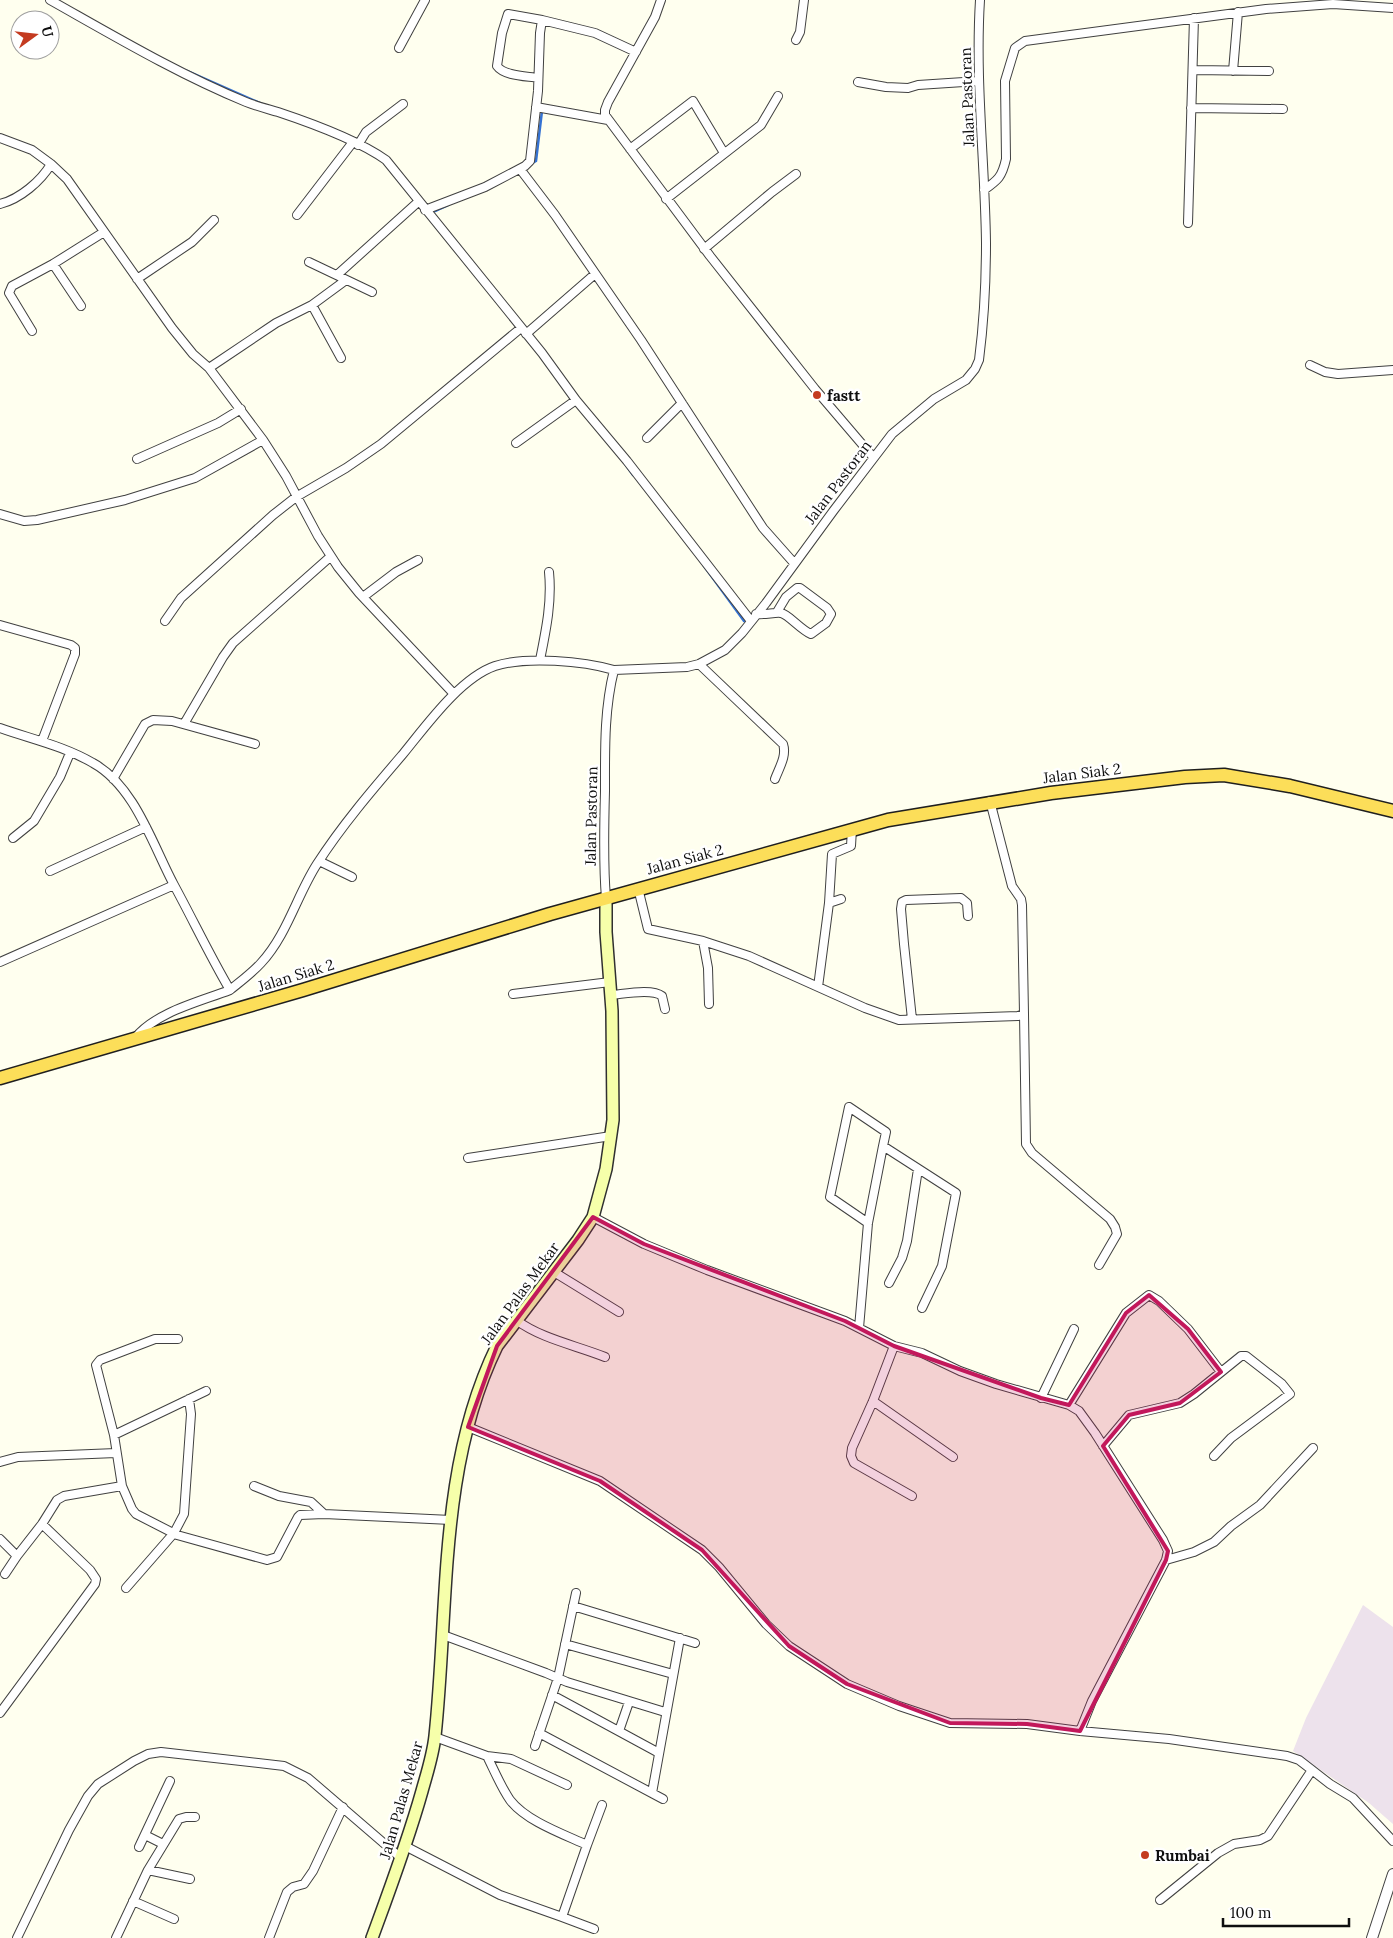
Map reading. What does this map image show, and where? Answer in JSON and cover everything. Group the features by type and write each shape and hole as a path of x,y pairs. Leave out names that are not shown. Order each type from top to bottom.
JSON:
{"highway":[{"name":"Jalan Siak 2","path":"0,1078 303,990 638,888 888,820 990,802 1185,777 1224,775 1290,786 1393,811"}],"main road":[{"name":"Jalan Palas Mekar","path":"372,1938 417,1808 435,1737 451,1520 458,1470 468,1427 490,1360 497,1346 554,1272 593,1217 606,1169 612,1120 612,1011 606,932 606,898"}],"street":[{"path":"50,0 165,64 214,88 248,103 279,112 376,153 386,160 418,202 542,353 576,400 753,617 777,612 783,613 791,621 811,634 826,623 831,614 827,608 800,588 797,588 786,597 777,612"},
{"path":"399,48 424,0"},
{"path":"661,0 655,17 604,110 608,120 704,249 815,389 873,457"},
{"path":"796,40 800,32 804,0"},
{"name":"Jalan Pastoran","path":"606,898 603,862 605,732 608,695 614,670 669,669 699,664 725,650 742,633 892,434 916,412 966,380 975,370 979,360 985,281 984,190 978,81 980,0"},
{"path":"984,190 998,180 1005,164 1005,81 1015,48 1025,41 1297,3 1393,8"},
{"path":"1233,71 1238,12"},
{"path":"538,78 506,72 497,66 504,25 508,14 595,33 636,52"},
{"path":"1188,223 1194,18"},
{"path":"426,210 485,186 520,169 530,161 532,156 542,20"},
{"path":"1193,70 1268,71"},
{"path":"858,82 886,87 908,88 918,84 978,81"},
{"path":"666,199 761,125 778,96"},
{"path":"630,149 693,101 724,153"},
{"path":"297,215 366,132 403,104"},
{"path":"536,107 608,120"},
{"path":"1191,108 1283,109"},
{"path":"0,138 32,150 52,164 67,179 172,328 193,354 209,368 263,440 286,476 330,557 363,597 454,694"},
{"path":"0,204 8,202 26,190 46,174 52,164"},
{"path":"520,169 555,215 640,340 763,528 794,563"},
{"path":"704,249 796,174"},
{"path":"337,275 418,202"},
{"path":"138,279 192,242 214,220"},
{"path":"32,331 9,293 9,289 104,232"},
{"path":"309,262 372,292"},
{"path":"53,264 82,306"},
{"path":"165,621 181,598 245,539 296,497 346,468 381,444 595,274"},
{"path":"209,368 276,323 312,305 346,280"},
{"path":"312,305 341,358"},
{"path":"1310,364 1325,372 1338,374 1393,370"},
{"path":"516,443 576,400"},
{"path":"647,438 682,404"},
{"path":"137,459 218,422 240,409"},
{"path":"0,514 24,520 37,520 148,493 195,478 263,440"},
{"path":"184,724 219,662 233,643 330,557"},
{"path":"363,597 396,572 418,560"},
{"path":"540,660 550,610 549,572"},
{"path":"0,625 72,645 75,648 75,654 42,741"},
{"path":"134,1040 143,1028 158,1018 230,990 262,962 271,950 319,861 377,785 454,694 493,667 508,663 540,660 614,670"},
{"path":"699,664 782,744 785,750 784,756 775,779"},
{"path":"113,779 145,724 153,720 162,719 184,724 255,744"},
{"path":"0,728 42,741 94,763 113,779 135,807 174,886 230,990"},
{"path":"13,838 34,821 60,776 70,753"},
{"path":"990,802 1012,886 1018,893 1022,905 1026,1144 1032,1153 1110,1219 1115,1227 1117,1234 1099,1265"},
{"path":"50,871 146,827"},
{"path":"818,987 830,903 832,854 851,846 852,830"},
{"path":"319,861 352,877"},
{"path":"0,962 174,886"},
{"path":"638,888 648,930 703,941 749,956 865,1008 899,1020 1005,1018 1024,1014"},
{"path":"912,1019 901,909 902,902 906,900 960,898 967,903 968,916"},
{"path":"830,903 841,899"},
{"path":"703,941 708,962 709,1004"},
{"path":"513,994 610,982"},
{"path":"611,995 659,993 662,996 665,1010"},
{"path":"859,1328 868,1222 886,1132 849,1107 830,1197 868,1222"},
{"path":"468,1158 611,1136"},
{"path":"883,1146 956,1193 942,1266 922,1308"},
{"path":"889,1283 902,1258 907,1241 918,1168"},
{"path":"593,1217 644,1244 859,1328 894,1346 922,1353 969,1374 1041,1398 1069,1405 1078,1411 1104,1446 1168,1551 1166,1560 1092,1701 1080,1731"},
{"path":"554,1272 619,1312"},
{"path":"1069,1405 1126,1313 1149,1295 1188,1329 1222,1372"},
{"path":"516,1320 526,1327 551,1338 582,1347 604,1357"},
{"path":"1041,1398 1074,1329"},
{"path":"178,1339 155,1340 97,1362 96,1366 114,1435 122,1486 136,1514 174,1533 267,1560 277,1557 298,1517 304,1514 451,1520"},
{"path":"894,1346 873,1401 852,1448 851,1456 854,1462 912,1496"},
{"path":"1104,1446 1129,1415 1180,1403 1241,1356 1246,1356 1282,1384 1290,1394 1231,1438 1214,1456"},
{"path":"114,1435 206,1391"},
{"path":"126,1588 174,1533 184,1514 191,1414 189,1399"},
{"path":"873,1401 953,1457"},
{"path":"468,1427 600,1481 702,1550 719,1567 766,1624 789,1646 847,1684 899,1706 950,1723 1027,1724 1169,1739 1287,1756 1298,1760 1353,1798 1393,1841"},
{"path":"1166,1560 1194,1552 1214,1542 1231,1526 1260,1505 1313,1448"},
{"path":"0,1462 18,1457 116,1453"},
{"path":"5,1574 42,1524 57,1500 64,1496 122,1486"},
{"path":"254,1486 279,1496 311,1502 324,1514"},
{"path":"0,1713 95,1584 96,1579 90,1570 42,1524"},
{"path":"0,1539 17,1556"},
{"path":"535,1746 558,1678 576,1593"},
{"path":"574,1606 695,1643"},
{"path":"443,1635 558,1678 629,1702 666,1712"},
{"path":"652,1793 680,1638"},
{"path":"565,1644 673,1674"},
{"path":"552,1695 658,1753"},
{"path":"619,1731 629,1702"},
{"path":"539,1733 663,1799"},
{"path":"435,1737 487,1756 511,1759 567,1785"},
{"path":"17,1938 53,1861 88,1796 98,1784 148,1754 161,1752 284,1766 308,1778 401,1858"},
{"path":"487,1756 510,1800 519,1810 587,1845"},
{"path":"1160,1900 1218,1853 1234,1844 1260,1840 1268,1836 1312,1770"},
{"path":"139,1847 170,1780"},
{"path":"562,1917 602,1805"},
{"path":"269,1938 287,1892 293,1886 304,1884 313,1871 343,1807"},
{"path":"117,1938 148,1870 179,1819 195,1817"},
{"path":"145,1834 164,1844"},
{"path":"405,1846 500,1895 594,1929"},
{"path":"148,1870 190,1879"},
{"path":"1372,1938 1393,1874"},
{"path":"133,1901 174,1919"}],"highlighted area":[{"path":"593,1217 644,1244 845,1321 894,1346 1041,1398 1069,1405 1126,1313 1149,1295 1188,1329 1221,1372 1180,1403 1129,1415 1103,1446 1168,1551 1166,1560 1080,1731 1027,1724 950,1723 847,1684 789,1646 702,1550 600,1481 468,1427 497,1346"}],"shaded area":[{"path":"1363,1605 1393,1627 1393,1824 1369,1803 1293,1751 1306,1718"}],"waterway":[{"path":"187,71 262,104"},
{"path":"531,164 536,161 542,111"},
{"path":"435,211 448,205"},
{"path":"623,461 633,475"},
{"path":"704,566 744,621"}],"place":[{"name":"fastt","path":"817,395"},
{"name":"Rumbai","path":"1145,1855"}]}
